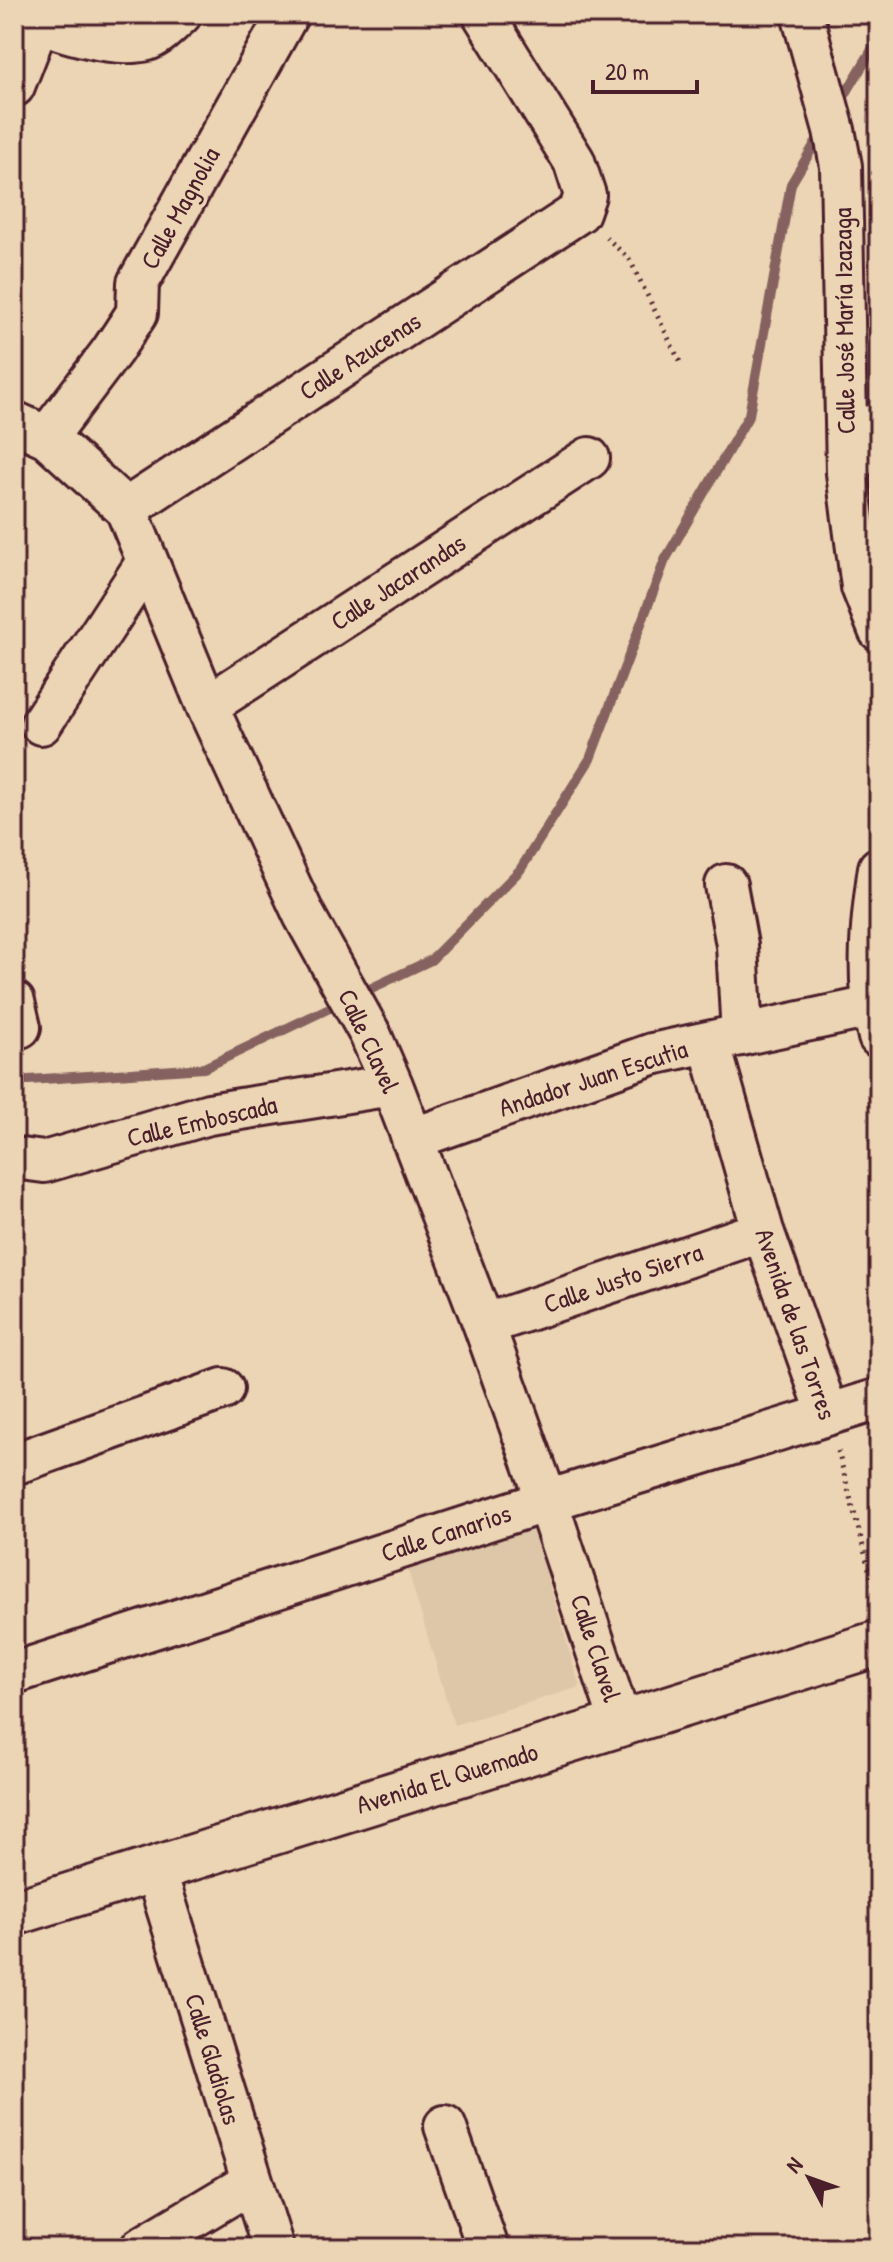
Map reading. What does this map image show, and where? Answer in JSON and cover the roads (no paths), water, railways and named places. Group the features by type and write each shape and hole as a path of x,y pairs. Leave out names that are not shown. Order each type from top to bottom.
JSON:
{"main road":[{"name":"Avenida El Quemado","path":"14,1913 879,1643"}],"street":[{"path":"14,86 36,16 108,41 149,40 181,14"},
{"name":"Calle Magnolia","path":"30,430 112,351 137,313 138,283 288,14"},
{"name":"Calle Azucenas","path":"126,509 582,203 574,161 483,14"},
{"name":"Calle José María Izazaga","path":"802,14 841,166 847,473 862,587 879,630"},
{"path":"847,473 879,422"},
{"name":"Calle Clavel","path":"30,430 126,509 207,706 304,915 370,1034 484,1325 547,1501 621,1724"},
{"name":"Calle Jacarandas","path":"207,706 589,458"},
{"path":"41,724 147,562"},
{"path":"875,1022 873,904 879,868"},
{"name":"Avenida de las Torres","path":"726,885 737,945 737,979 726,1038 763,1231 828,1414"},
{"name":"Andador Juan Escutia","path":"412,1139 652,1054 726,1038 875,1022"},
{"name":"Calle Emboscada","path":"14,1158 44,1162 209,1114 392,1085"},
{"name":"Calle Justo Sierra","path":"484,1325 763,1231"},
{"path":"14,1464 223,1389"},
{"name":"Calle Canarios","path":"14,1673 547,1501 879,1399"},
{"name":"Calle Gladiolas","path":"155,1869 250,2183 273,2248"},
{"path":"445,2126 488,2248"},
{"path":"141,2248 250,2183"}],"waterway":[{"path":"839,105 879,38"},
{"path":"357,995 431,960 520,870 590,759 665,560 749,415 791,184 822,132"},
{"path":"14,1081 204,1068 342,1002"}]}
